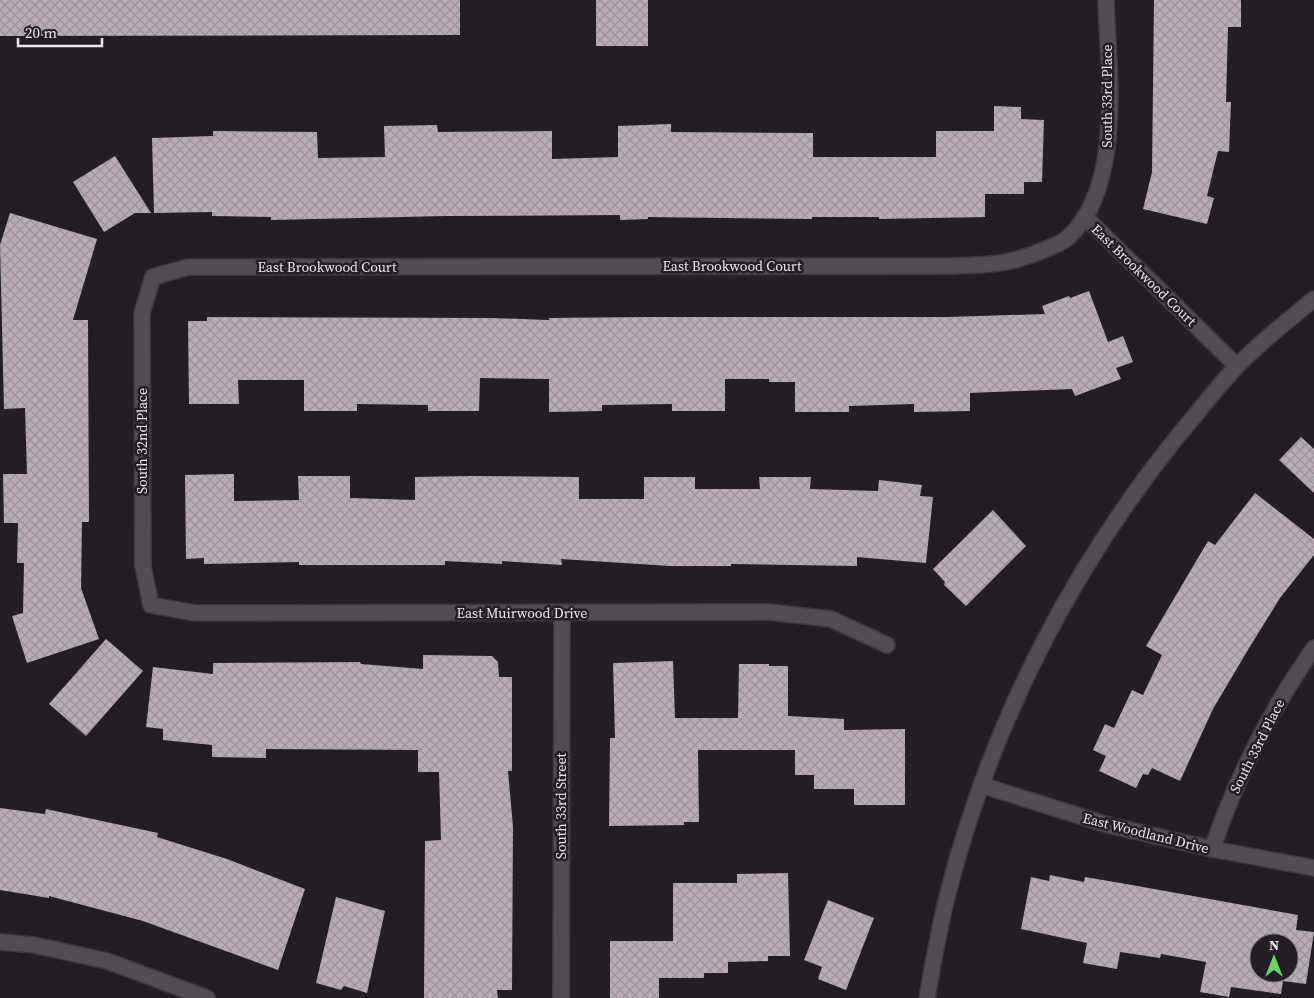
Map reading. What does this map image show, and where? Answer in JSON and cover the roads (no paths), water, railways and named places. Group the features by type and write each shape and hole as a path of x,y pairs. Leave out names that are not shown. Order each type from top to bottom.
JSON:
{"street":[{"name":"South 33rd Place","path":"1085,217 1097,193 1109,140 1106,0"},
{"name":"East Brookwood Court","path":"153,277 188,267 986,265 1019,261 1066,240 1085,217 1237,366"},
{"name":"South 32nd Place","path":"151,605 143,566 142,313 153,277"},
{"path":"927,998 948,894 982,785 998,740 1033,663 1067,597 1104,537 1173,442 1237,366 1314,299"},
{"name":"East Muirwood Drive","path":"151,605 195,614 769,612 831,619 887,645"},
{"name":"South 33rd Street","path":"560,998 562,613"},
{"name":"South 33rd Place","path":"1212,849 1246,763 1271,714 1314,648"},
{"name":"East Woodland Drive","path":"982,785 1108,825 1212,849 1314,868"},
{"path":"0,942 34,945 107,961 189,995 206,998"}]}
